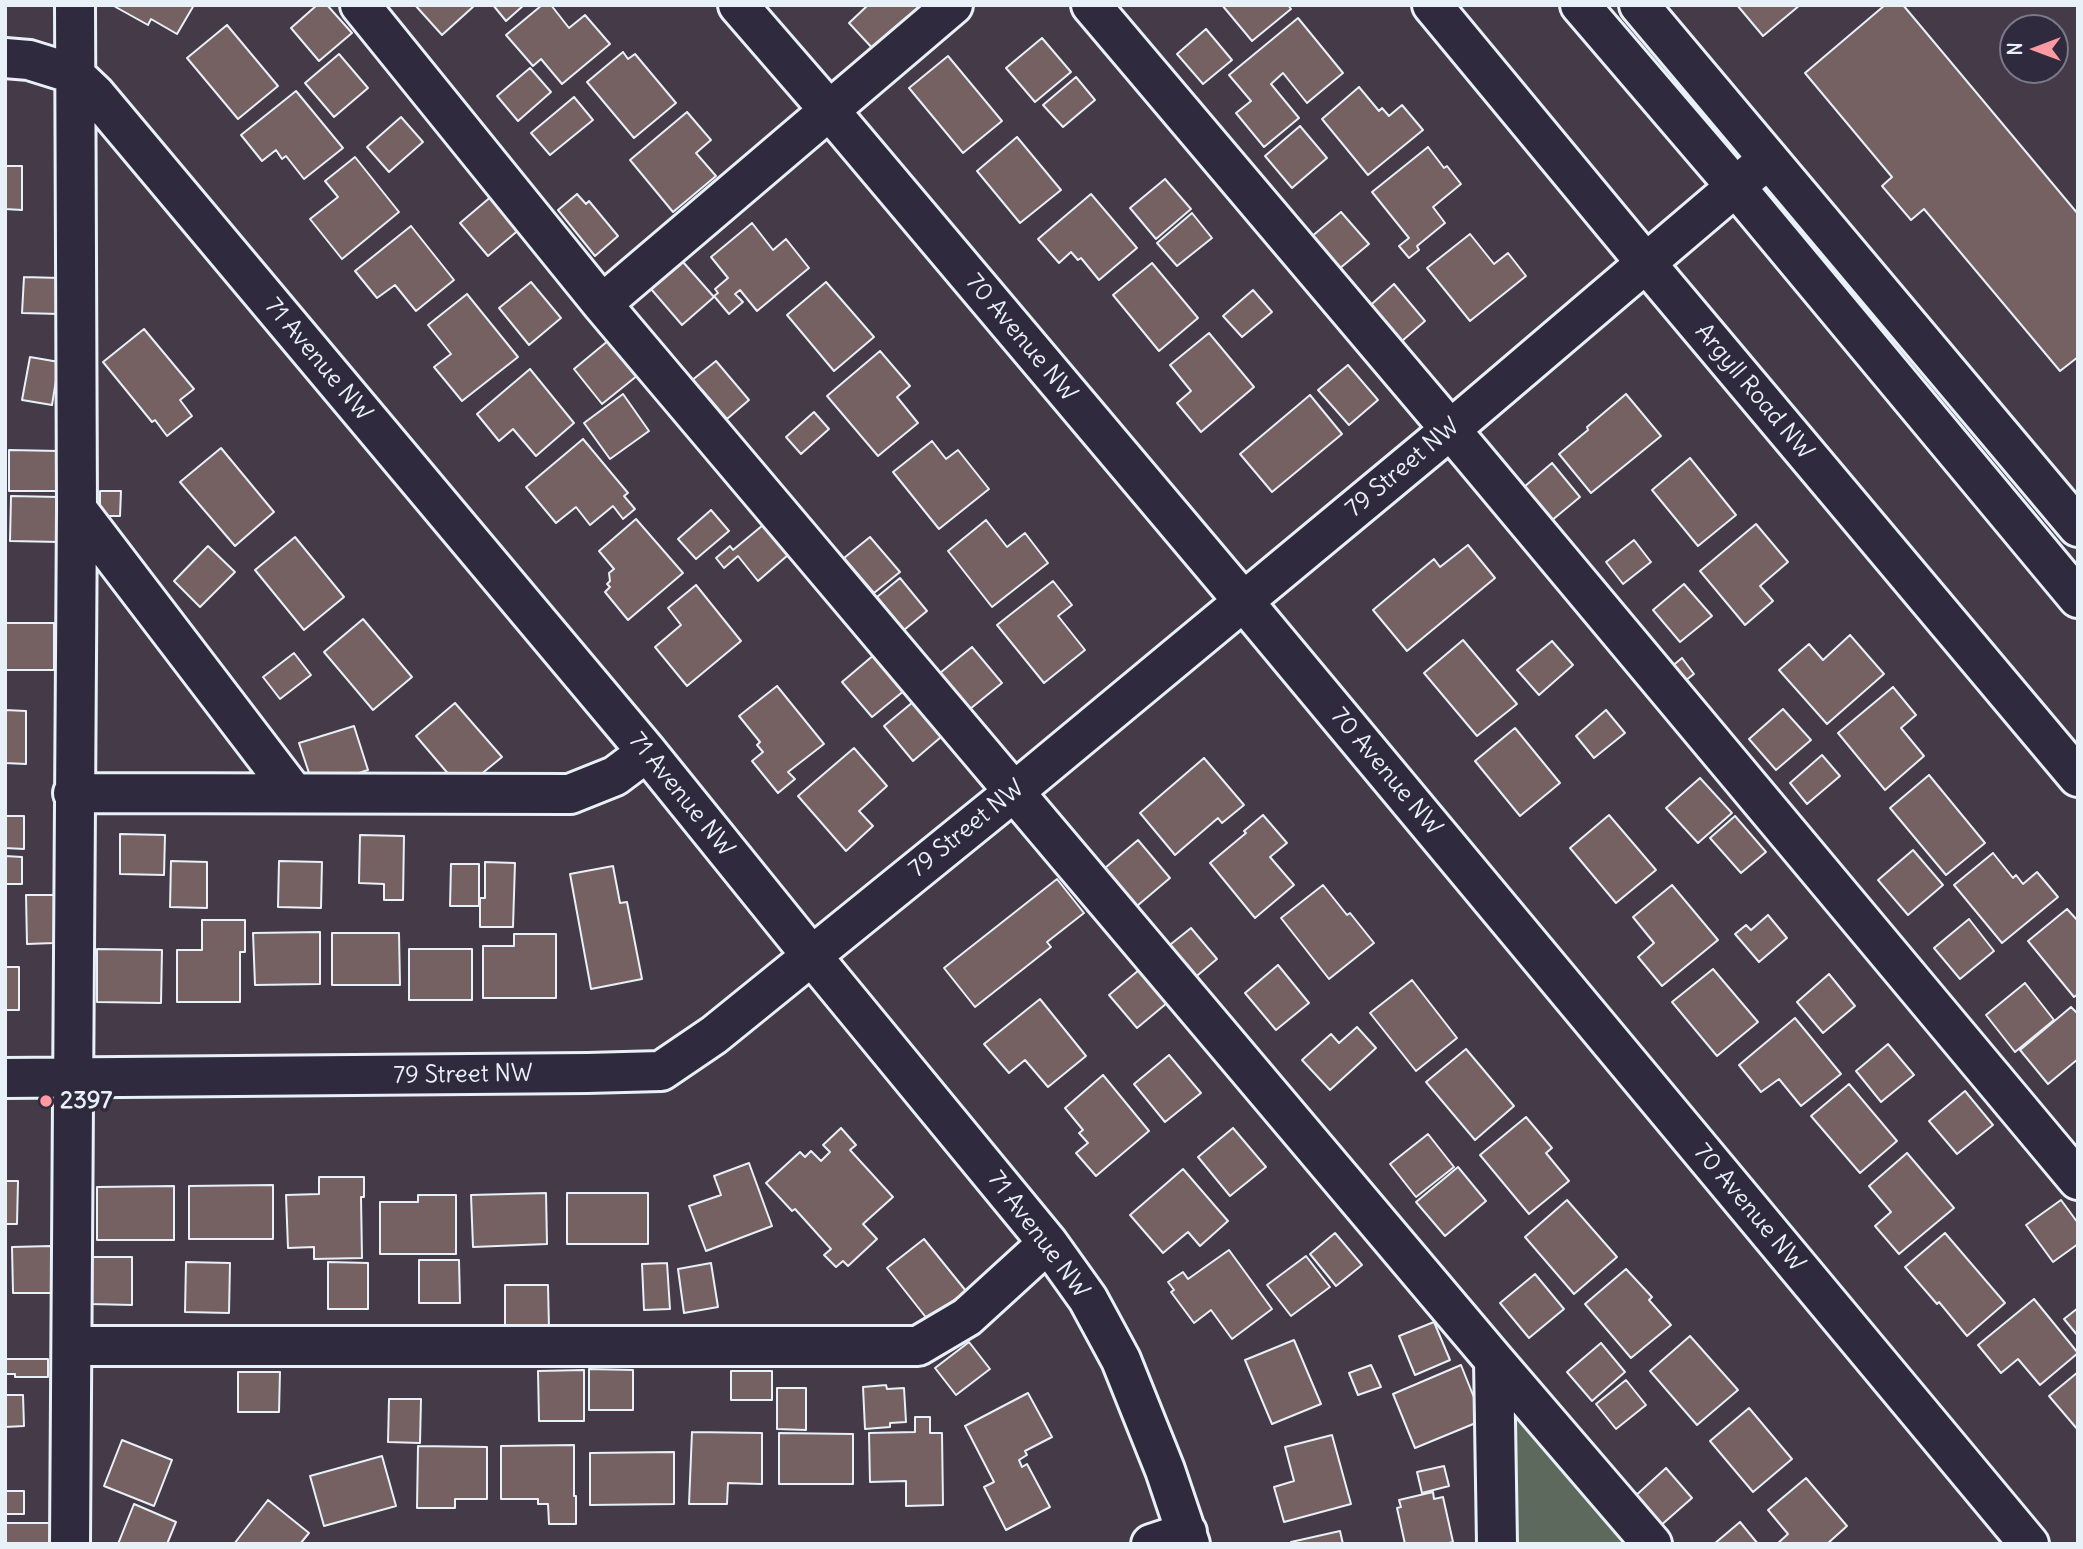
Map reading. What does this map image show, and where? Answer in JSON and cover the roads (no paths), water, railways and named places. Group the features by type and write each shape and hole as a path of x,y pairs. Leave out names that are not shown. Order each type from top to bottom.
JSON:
{"street":[{"path":"70,1544 74,793 84,84 75,5"},
{"path":"360,5 602,303 1652,1544"},
{"name":"70 Avenue NW","path":"738,5 1244,602 2029,1544"},
{"path":"602,303 953,5"},
{"path":"1091,5 2078,1180"},
{"name":"Argyll Road NW","path":"1432,5 2078,777"},
{"path":"1580,5 1735,186 2078,598"},
{"path":"1639,5 2078,527"},
{"path":"5,58 29,60 84,84"},
{"name":"71 Avenue NW","path":"84,84 647,752 1048,1243 1088,1299 1121,1360 1161,1459 1188,1538"},
{"name":"79 Street NW","path":"5,1078 662,1071 714,1035 1015,791 1450,430 1768,159"},
{"path":"77,509 293,792"},
{"path":"74,793 570,794 615,776 647,752"},
{"path":"72,1346 918,1346 967,1317 1048,1243"},
{"path":"1494,1360 1497,1544"},
{"path":"1151,1544 1188,1538"}],"place":[{"name":"2397","path":"46,1101"}]}
